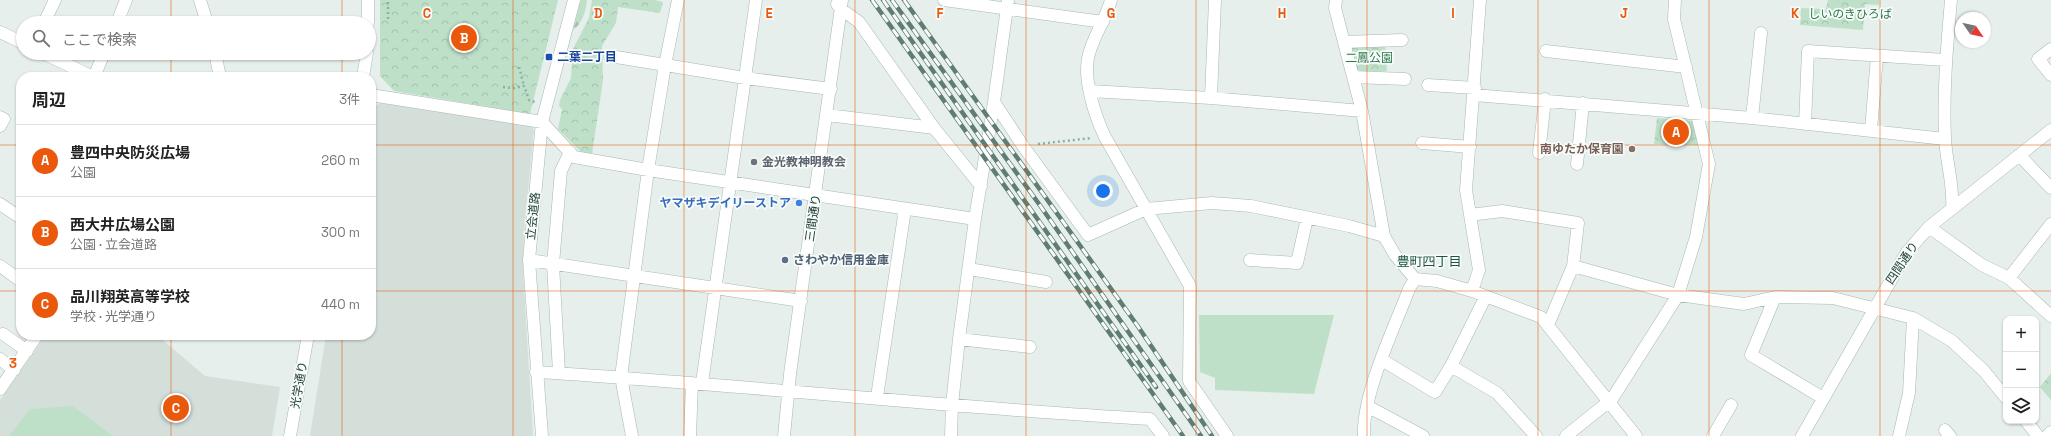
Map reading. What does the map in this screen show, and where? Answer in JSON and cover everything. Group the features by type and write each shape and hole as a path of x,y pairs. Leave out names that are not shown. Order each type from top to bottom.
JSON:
{"street":[{"path":"47,16 55,0"},
{"path":"120,16 126,0"},
{"path":"200,0 205,16"},
{"path":"368,0 368,16"},
{"name":"立会道路","path":"542,436 536,372 529,260 542,122 574,0"},
{"path":"632,436 621,377 648,170 665,65 678,0"},
{"path":"690,436 697,383 715,288 756,0"},
{"path":"944,0 1008,5 1103,22"},
{"path":"1111,0 1089,54 1087,65 1090,91 1097,120 1146,209 1177,257 1190,286 1189,381 1227,436"},
{"path":"1211,98 1215,0"},
{"path":"1336,0 1336,8 1362,111 1385,235 1396,254 1415,279"},
{"path":"1472,291 1479,270 1466,190 1480,0"},
{"path":"1566,436 1609,403 1678,295 1696,237 1710,164 1674,19 1675,0"},
{"path":"1951,0 1945,60 1945,139 1953,196 1952,208"},
{"path":"839,3 860,22 934,128 980,186"},
{"name":"三間通り","path":"784,436 827,115 839,3"},
{"path":"951,436 952,405 959,339 975,219 1008,5"},
{"path":"0,32 16,40"},
{"path":"1752,118 1761,33"},
{"path":"1344,42 1402,40"},
{"path":"2051,49 2038,59 2051,75"},
{"path":"1546,51 1686,67"},
{"path":"1805,124 1808,51 1945,60"},
{"path":"610,56 745,78 830,89"},
{"path":"1871,130 1877,56"},
{"path":"58,60 83,72"},
{"path":"96,72 101,60"},
{"path":"217,60 219,72"},
{"path":"364,72 366,60"},
{"path":"1353,77 1405,79"},
{"path":"1428,85 1474,92 1699,115 1752,118 1945,139"},
{"path":"1090,91 1211,98 1362,111"},
{"path":"376,96 542,122 574,157 816,196 975,219"},
{"path":"1539,153 1545,99"},
{"path":"994,102 1023,146 1088,235 1146,209 1212,203 1251,206 1287,216 1307,218 1349,226 1385,235"},
{"path":"1577,164 1583,103"},
{"path":"827,115 934,128"},
{"path":"0,117 4,119 0,126"},
{"name":"四間通り","path":"1802,436 1874,307 1907,252 1929,227 2051,130"},
{"path":"1422,143 1470,146"},
{"path":"559,373 553,264 561,171 570,152"},
{"path":"2019,155 2051,188"},
{"path":"0,204 16,215"},
{"path":"877,397 905,209"},
{"path":"1470,215 1502,211 1578,222 1573,266 1548,324"},
{"path":"1250,260 1297,263 1307,218"},
{"path":"2009,278 2051,224"},
{"path":"1929,227 1982,265 2009,278 2051,316"},
{"path":"529,260 801,301"},
{"path":"0,266 16,277"},
{"path":"1573,266 1678,295 1744,304 1775,297 1833,298 1874,307 1913,318 1952,341 1984,371 2003,394"},
{"path":"969,268 1046,282"},
{"path":"1415,279 1437,280 1472,291 1541,317 1636,436"},
{"path":"1364,436 1363,423 1367,406 1382,360 1409,289 1415,279"},
{"path":"1382,360 1435,392 1451,366 1486,296"},
{"path":"1775,297 1751,355 1823,398"},
{"path":"1899,436 1909,393 1913,318"},
{"path":"3,334 27,351"},
{"path":"959,339 1030,347"},
{"path":"0,388 34,340"},
{"name":"光学通り","path":"290,436 307,340"},
{"path":"0,359 14,370"},
{"path":"1451,366 1497,393 1536,436"},
{"path":"536,372 621,377 877,397 952,405 1150,419 1162,436"},
{"path":"1713,436 1731,405"},
{"path":"1367,406 1422,436"},
{"path":"2028,424 2038,436"},
{"path":"2047,436 2051,432"}],"path":[{"path":"388,0 388,19"},
{"path":"519,67 529,100 547,105"},
{"path":"503,87 514,88 524,86"},
{"path":"1023,146 1105,137"}],"shaded area":[{"path":"380,103 530,125 534,130 524,231 523,272 533,436 310,436 325,340 376,340 376,106"},
{"path":"42,340 163,340 205,376 280,387 272,436 0,436 0,400"}],"green space":[{"path":"380,0 558,0 530,114 394,91 380,76"},
{"path":"581,0 587,0 586,8 581,21 573,30"},
{"path":"592,0 655,0 663,2 660,13 618,7 616,23 602,46 603,80 592,154 582,153 558,129 562,109 559,106 560,100 571,78 573,49 589,18"},
{"name":"しいのきひろば","path":"1828,0 1879,0 1879,5 1865,4 1863,30 1800,25 1801,8 1826,9"},
{"name":"二鳳公園","path":"1385,44 1387,71 1361,72 1354,66 1350,48"},
{"path":"1657,118 1694,121 1699,145 1654,144"},
{"path":"1199,315 1334,315 1314,394 1215,390 1215,378 1200,372"},
{"path":"2051,373 2051,400 2040,387"},
{"path":"73,406 113,436 9,436 30,409"}],"railway":[{"path":"872,0 1183,436"},
{"path":"883,0 1156,387"},
{"path":"892,0 1039,204 1201,436"},
{"path":"904,0 1137,325 1212,436"}],"place":[{"name":"西大井広場公園","path":"464,38"},
{"name":"二葉二丁目","path":"549,57"},
{"name":"豊四中央防災広場","path":"1676,132"},
{"name":"南ゆたか保育園","path":"1632,149"},
{"name":"金光教神明教会","path":"754,162"},
{"name":"ヤマザキデイリーストア","path":"799,203"},
{"name":"さわやか信用金庫","path":"785,260"},
{"name":"品川翔英高等学校","path":"176,408"}],"district":[{"name":"豊町四丁目","path":"1429,261"}]}
